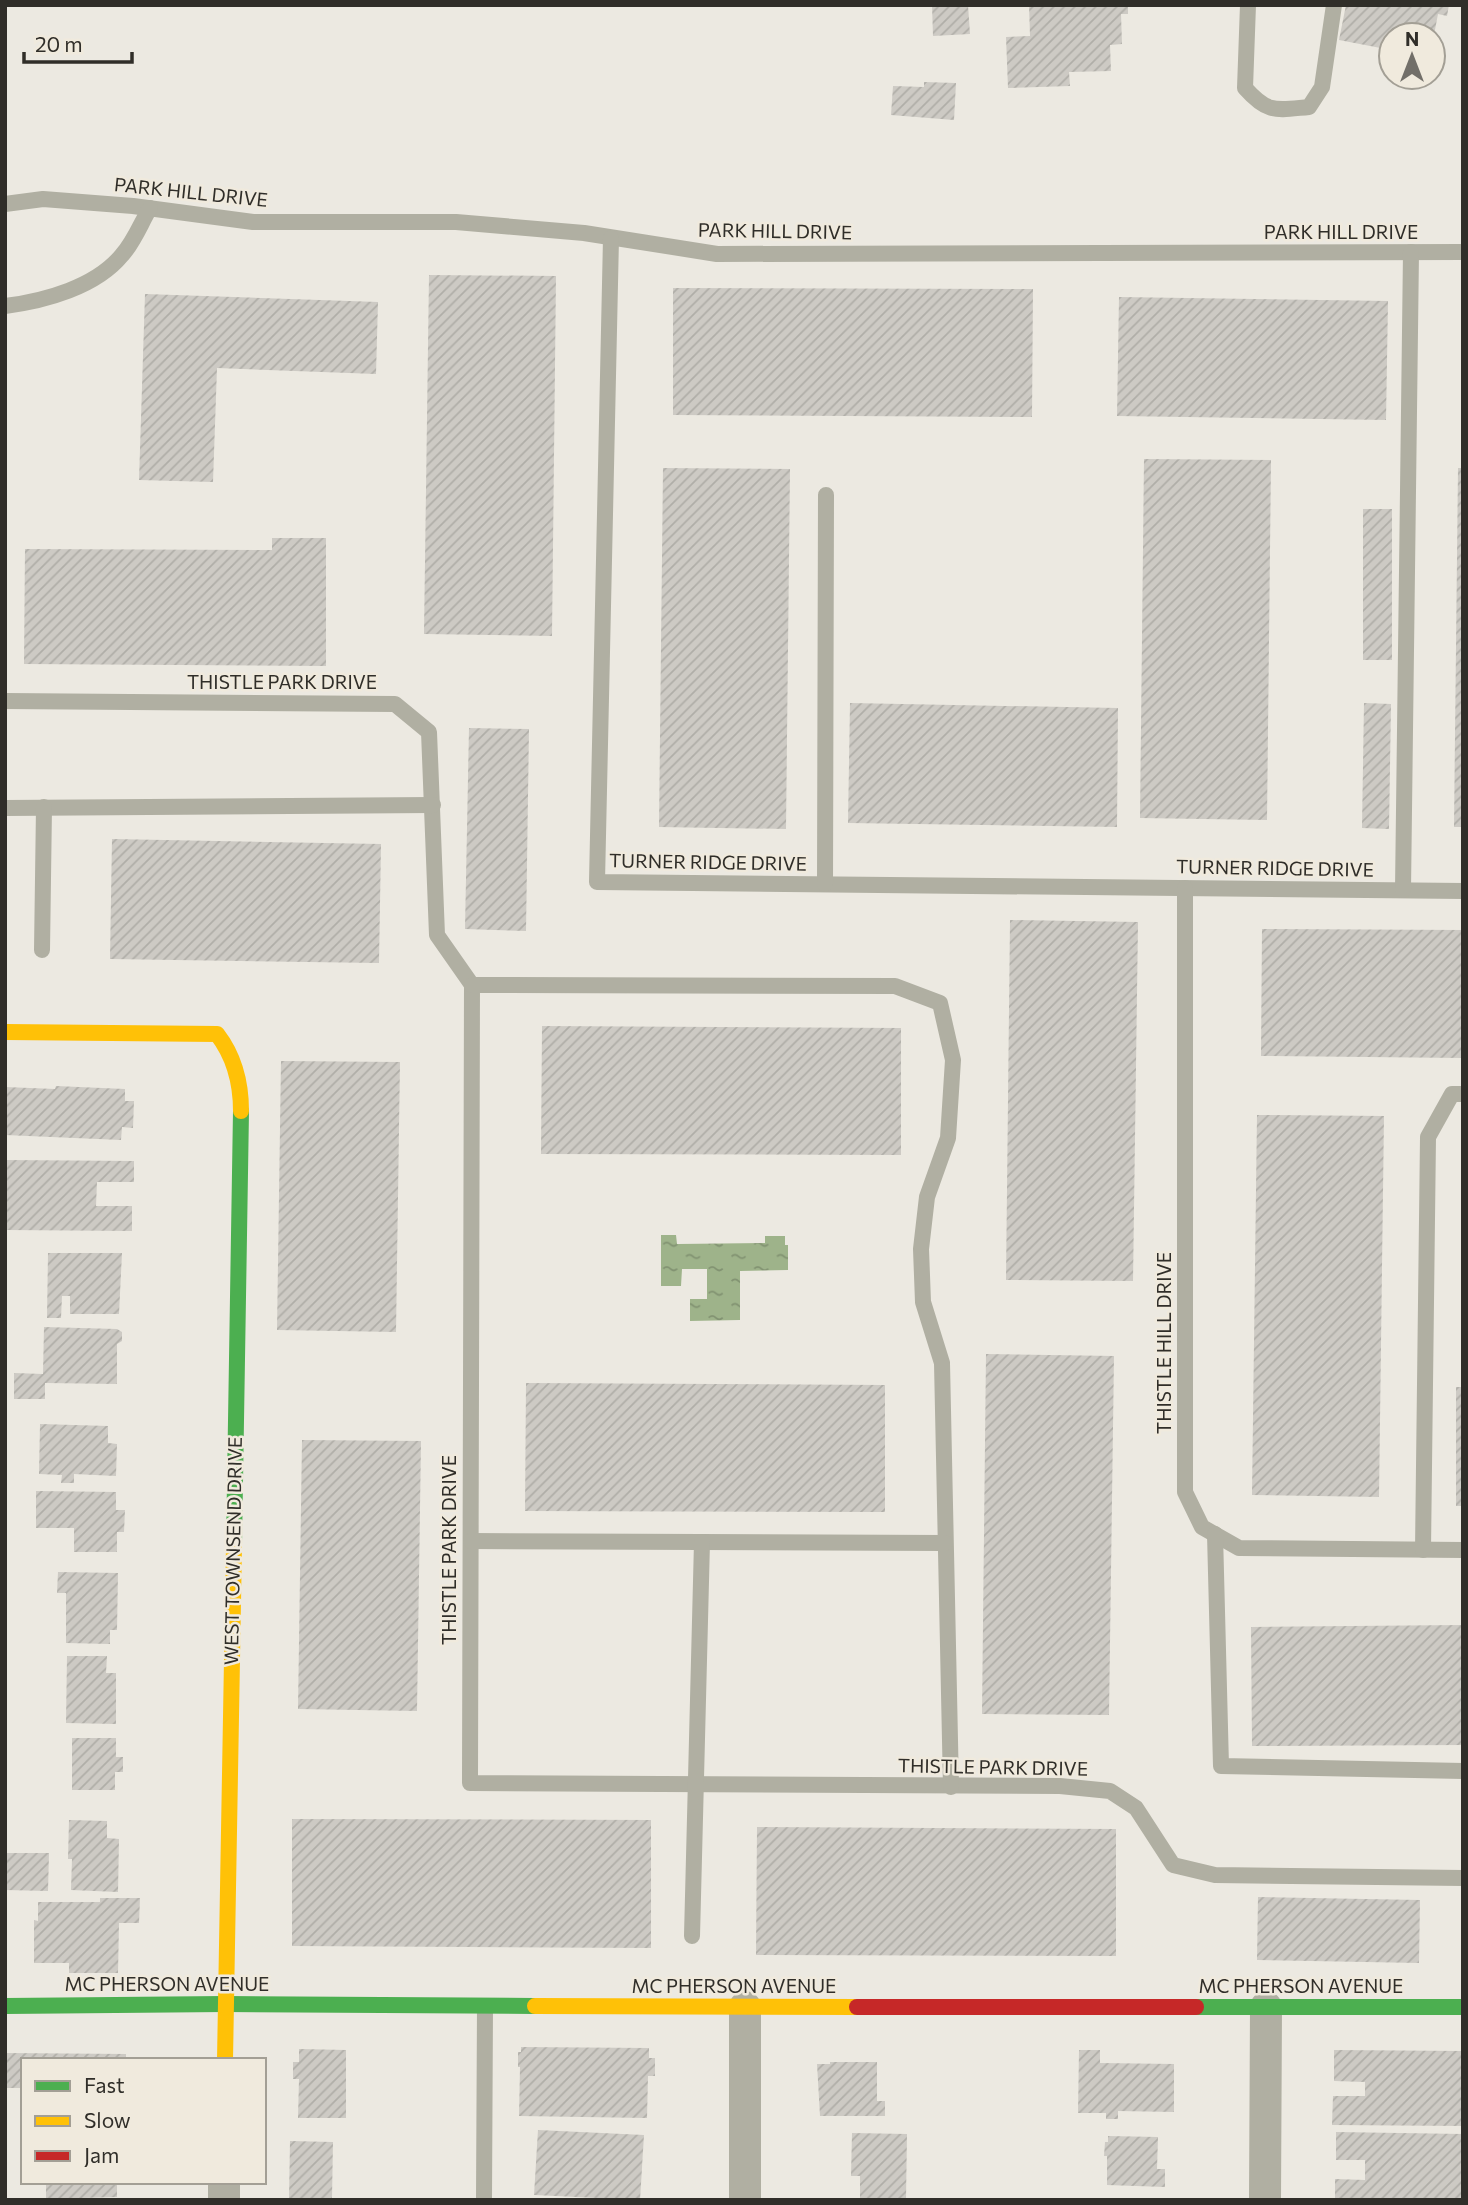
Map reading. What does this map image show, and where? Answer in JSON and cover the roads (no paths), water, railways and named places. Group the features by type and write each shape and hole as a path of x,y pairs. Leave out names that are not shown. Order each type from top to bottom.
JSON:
{"street":[{"name":"WEST TOWNSEND DRIVE","path":"5,1032 217,1034 227,1045 236,1069 242,1099 225,2058"},
{"name":"MC PHERSON AVENUE","path":"5,2006 225,2004 1463,2007"},
{"path":"745,2007 745,2200"},
{"path":"1265,2200 1266,2007"}],"lane":[{"path":"1248,5 1245,88 1260,105 1280,110 1309,107 1322,87 1334,5"},
{"name":"PARK HILL DRIVE","path":"5,204 43,199 150,208 253,222 456,222 584,233 717,254 1463,252"},
{"path":"5,306 33,302 89,282 122,256 150,208"},
{"name":"TURNER RIDGE DRIVE","path":"611,237 597,882 1463,891"},
{"path":"1403,890 1411,253"},
{"path":"825,884 826,495"},
{"name":"THISTLE PARK DRIVE","path":"5,701 394,704 429,732 437,935 472,985 470,1783 1060,1786 1110,1791 1136,1808 1173,1865 1214,1875 1463,1878"},
{"path":"5,808 433,805"},
{"path":"42,950 44,807"},
{"name":"THISTLE HILL DRIVE","path":"1185,888 1185,1492 1202,1527 1239,1548 1463,1550"},
{"path":"472,985 895,986 940,1003 953,1060 948,1138 927,1197 921,1249 923,1302 942,1363 950,1787"},
{"path":"1423,1550 1428,1137 1452,1094 1463,1094"},
{"path":"1214,1534 1221,1766 1463,1771"},
{"path":"471,1541 945,1543"},
{"path":"691,1936 702,1542"},
{"path":"484,2200 485,2006"}],"water":[{"path":"661,1235 676,1235 677,1244 765,1243 765,1236 785,1236 785,1245 788,1245 788,1270 740,1271 740,1320 690,1321 690,1299 707,1299 707,1269 682,1269 681,1286 661,1286"}]}
